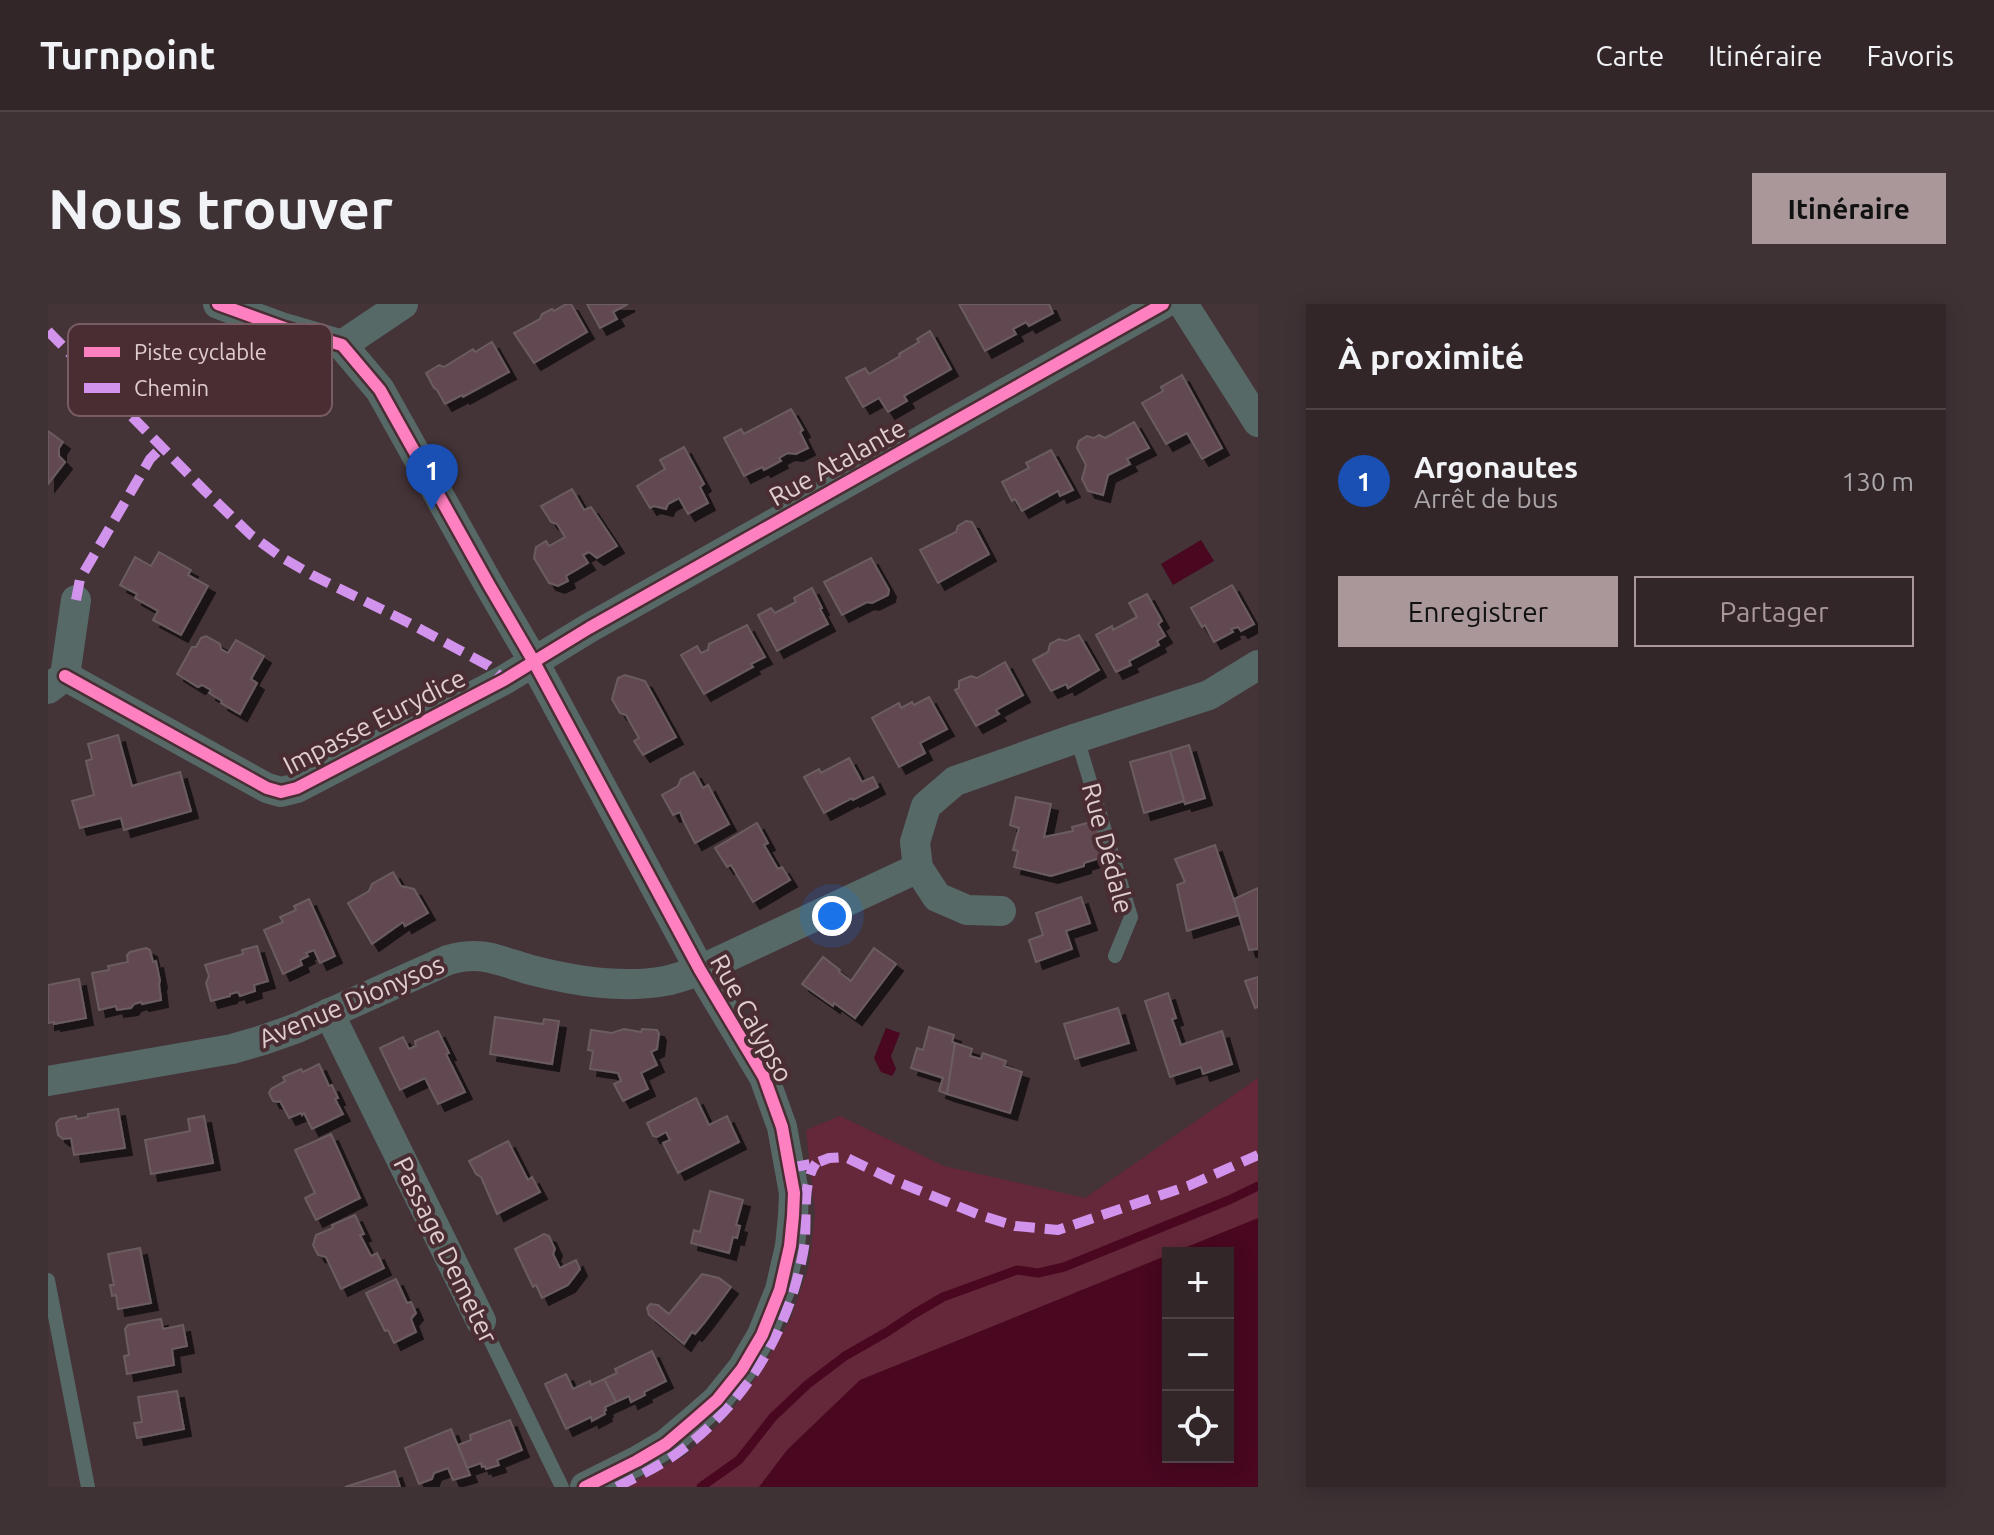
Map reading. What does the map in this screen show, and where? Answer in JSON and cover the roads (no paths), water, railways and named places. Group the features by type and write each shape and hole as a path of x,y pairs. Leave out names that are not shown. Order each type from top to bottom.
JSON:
{"street":[{"path":"218,304 273,324"},
{"path":"332,342 342,345 403,304"},
{"name":"Rue Atalante","path":"534,662 1163,304"},
{"path":"1183,304 1258,422"},
{"name":"Rue Calypso","path":"342,345 380,390 534,662 700,970 764,1077 782,1127 794,1193 793,1216 780,1290 762,1335 742,1369 717,1400 666,1444 585,1487"},
{"path":"56,682 76,600"},
{"name":"Impasse Eurydice","path":"56,682 267,788 281,792 297,788 534,662"},
{"path":"1001,911 967,910 937,897 918,868 915,842 926,806 955,781 1209,695 1258,665"},
{"path":"700,970 918,868"},
{"name":"Avenue Dionysos","path":"48,1081 232,1049 263,1040 463,956 491,957 531,970 571,978 632,985 668,981 700,970"},
{"name":"Passage Demeter","path":"329,1013 481,1321"}],"lane":[{"name":"Rue Dédale","path":"1077,738 1131,917 1115,956"},
{"path":"48,1280 88,1487"},
{"name":"Passage Demeter","path":"481,1321 562,1487"}],"waterway":[{"path":"701,1487 739,1460 773,1417 808,1384 845,1356 943,1297 1017,1270 1038,1273 1064,1267 1258,1186"}],"place":[{"name":"Argonautes","path":"432,510"}]}
